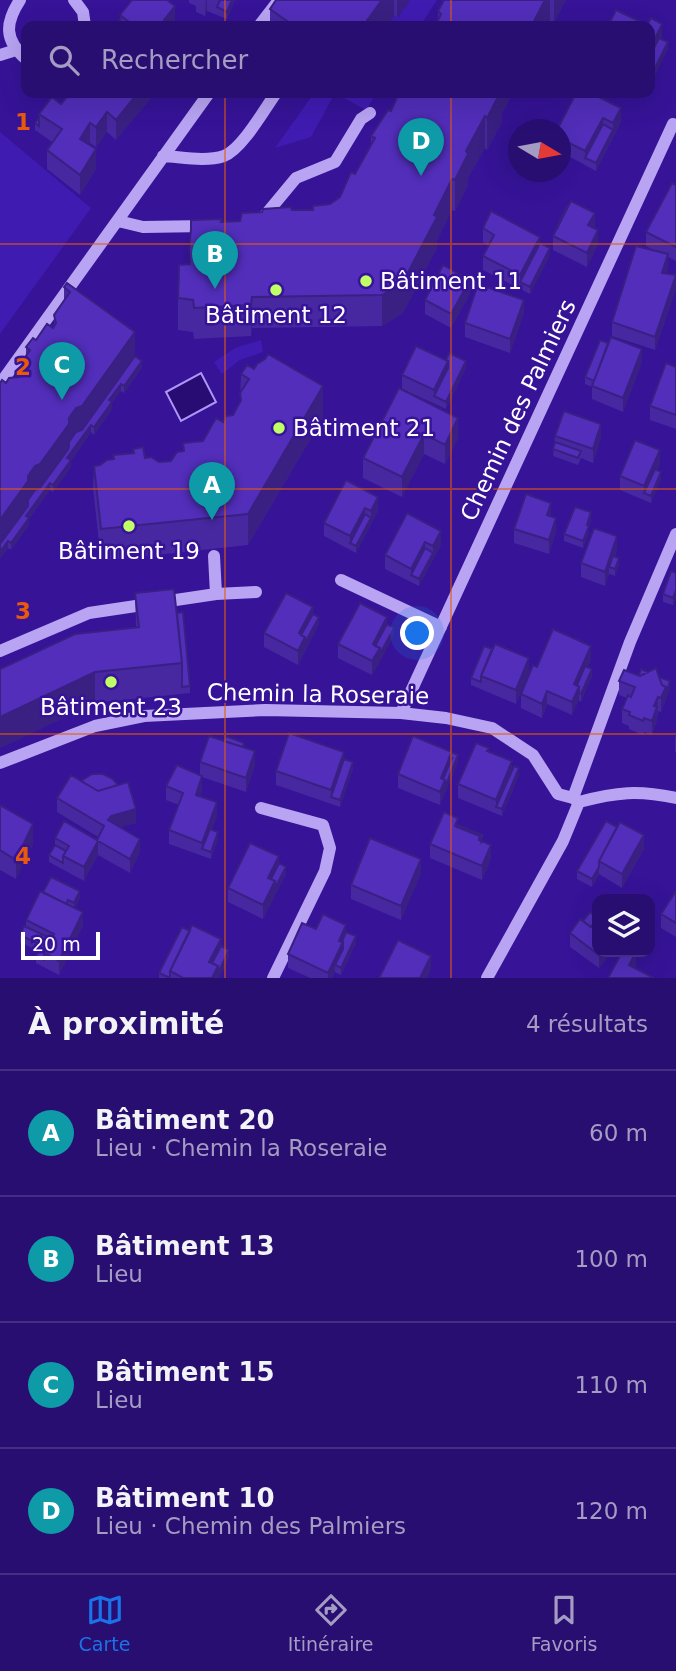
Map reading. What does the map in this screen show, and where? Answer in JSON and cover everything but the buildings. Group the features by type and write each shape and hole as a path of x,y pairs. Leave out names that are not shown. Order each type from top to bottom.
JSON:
{"street":[{"path":"20,0 10,14 9,33 16,50 21,54"},
{"path":"74,0 83,12 84,21"},
{"path":"263,21 279,0"},
{"path":"0,55 16,50"},
{"path":"0,384 205,98"},
{"path":"163,156 211,158 225,155 237,148 272,98"},
{"path":"257,225 296,178 335,162 361,119 370,113"},
{"name":"Chemin des Palmiers","path":"401,713 673,124"},
{"path":"118,221 143,227 219,226"},
{"path":"486,978 563,841 630,642 676,534"},
{"path":"214,556 216,594"},
{"path":"341,580 441,627"},
{"path":"0,651 89,613 216,594 256,592"},
{"name":"Chemin la Roseraie","path":"0,763 95,726 144,716 265,710 401,713 446,718 492,728 533,755 558,794 576,800"},
{"path":"576,800 629,792 676,798"},
{"path":"261,808 323,825 330,848 325,871 273,978"}],"shaded area":[{"path":"410,0 437,0 423,21 390,21 394,16 398,17"},
{"path":"310,98 332,98 311,137 275,148"},
{"path":"344,98 374,98 366,110"},
{"path":"0,132 91,208 0,334"},
{"path":"261,340 263,352 240,360 222,374 214,362 235,348"},
{"path":"201,373 216,402 181,421 166,392"}],"place":[{"name":"Bâtiment 10","path":"421,176"},
{"name":"Bâtiment 11","path":"366,281"},
{"name":"Bâtiment 13","path":"215,289"},
{"name":"Bâtiment 12","path":"276,290"},
{"name":"Bâtiment 15","path":"62,400"},
{"name":"Bâtiment 21","path":"279,428"},
{"name":"Bâtiment 20","path":"212,520"},
{"name":"Bâtiment 19","path":"129,526"},
{"name":"Bâtiment 23","path":"111,682"}]}
